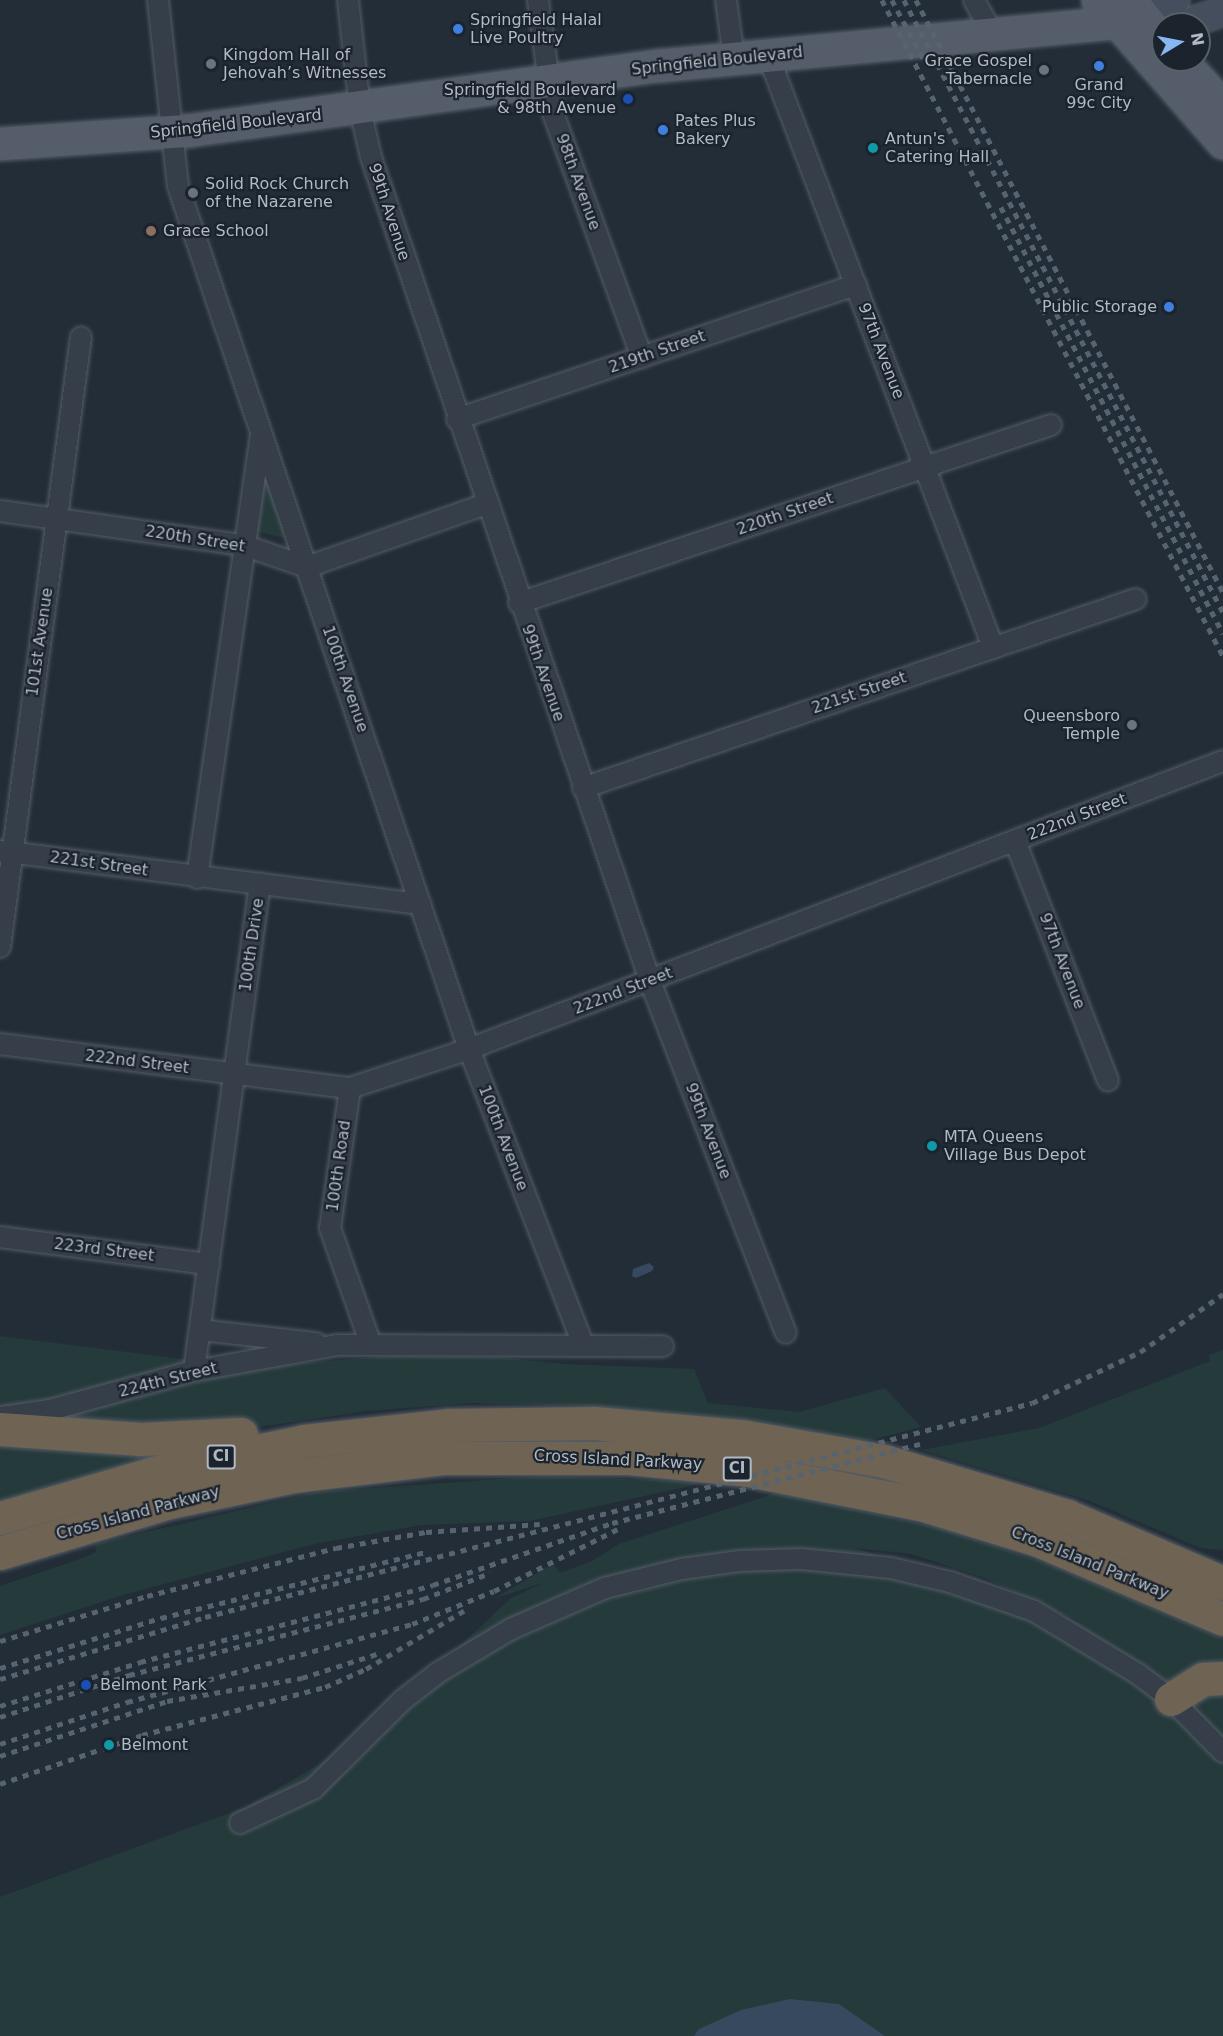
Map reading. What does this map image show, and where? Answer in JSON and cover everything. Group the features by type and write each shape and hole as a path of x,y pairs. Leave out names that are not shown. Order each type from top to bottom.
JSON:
{"highway":[{"path":"0,1429 168,1440 229,1436 343,1419 448,1425"},
{"name":"Cross Island Parkway","path":"0,1518 115,1483 231,1455 333,1437 448,1425 594,1423 741,1436 884,1461 1067,1516 1223,1583"},
{"name":"Cross Island Parkway","path":"0,1553 169,1502 293,1476 443,1458 571,1455 690,1463 806,1480 924,1505 1038,1540 1223,1619"},
{"path":"0,1570 169,1502"},
{"path":"1067,1516 1165,1539 1223,1558"},
{"path":"1171,1699 1203,1679 1223,1678"}],"main road":[{"name":"Springfield Boulevard","path":"0,144 172,132 734,58 1137,19 1175,0"},
{"path":"1137,19 1223,143"},
{"path":"1192,72 1223,106"}],"street":[{"name":"100th Avenue","path":"158,0 178,186 470,1049 583,1346"},
{"name":"99th Avenue","path":"348,0 360,109 371,157 519,603 650,981 786,1333"},
{"name":"98th Avenue","path":"538,0 553,114 642,357"},
{"path":"726,0 734,58"},
{"path":"974,0 992,33"},
{"name":"97th Avenue","path":"768,55 993,647"},
{"name":"219th Street","path":"458,419 856,285"},
{"name":"101st Avenue","path":"0,947 6,852 57,518 81,337"},
{"name":"220th Street","path":"519,603 1051,425"},
{"path":"197,878 261,432"},
{"path":"307,567 486,504"},
{"name":"220th Street","path":"0,511 243,545 307,567"},
{"name":"221st Street","path":"583,788 1136,599"},
{"name":"222nd Street","path":"0,1044 350,1089 470,1049 1223,761"},
{"name":"97th Avenue","path":"1015,841 1108,1081"},
{"name":"221st Street","path":"6,852 197,878"},
{"name":"100th Drive","path":"194,1371 260,884 197,878"},
{"path":"260,884 421,904"},
{"name":"100th Road","path":"350,1089 330,1228 371,1345"},
{"name":"223rd Street","path":"0,1237 209,1264"},
{"name":"224th Street","path":"200,1330 336,1345 663,1346"},
{"name":"224th Street","path":"0,1417 50,1410 194,1371 336,1345"},
{"path":"240,1824 313,1789 404,1699 487,1642 605,1588 710,1564 801,1559 863,1564 930,1576 1034,1611 1086,1639 1171,1699 1223,1752"}],"green space":[{"path":"263,465 285,538 254,531"},
{"path":"0,1336 191,1360 62,1400 0,1408"},
{"path":"1223,1350 1223,1550 1200,1548 1090,1501 921,1450 1039,1428 1210,1361 1209,1355"},
{"path":"389,1356 497,1357 564,1364 694,1369 708,1403 799,1412 885,1388 921,1427 859,1443 786,1430 585,1406 471,1403 367,1411 246,1429 30,1425 214,1377 278,1365"},
{"path":"0,1437 141,1450 140,1460 0,1504"},
{"path":"543,1476 708,1482 530,1521 422,1525 314,1544 123,1595 0,1635 0,1586 83,1558 96,1552 95,1544 317,1492"},
{"path":"779,1492 947,1530 1058,1568 1223,1639 1223,2036 0,2036 0,1897 246,1807 357,1742 511,1598 543,1583 493,1599 553,1564 560,1573 592,1561 619,1544","holes":["855,1548 911,1554 985,1578 1084,1624"]}],"water":[{"path":"649,1263 654,1267 652,1271 636,1278 632,1276 633,1269"},
{"path":"790,1999 839,2004 885,2036 694,2036 699,2029 741,2010"}],"railway":[{"path":"882,0 1223,656"},
{"path":"892,0 923,58"},
{"path":"904,0 1223,612"},
{"path":"916,0 1223,592"},
{"path":"1001,207 1223,634"},
{"path":"0,1679 205,1617 1032,1403 1140,1352 1223,1294"},
{"path":"0,1706 140,1662 433,1585 612,1523 920,1444"},
{"path":"0,1641 147,1596 336,1548 426,1532 540,1524"},
{"path":"0,1744 127,1702 412,1624 494,1591 618,1529"},
{"path":"0,1668 161,1618 426,1552"},
{"path":"0,1717 129,1675 423,1599 490,1573"},
{"path":"0,1784 142,1735 325,1687 366,1669 465,1610"},
{"path":"0,1756 167,1701 302,1678 380,1653"}],"place":[{"name":"Springfield Halal Live Poultry","path":"458,29"},
{"name":"Kingdom Hall of Jehovah’s Witnesses","path":"211,64"},
{"name":"Grand 99c City","path":"1099,66"},
{"name":"Grace Gospel Tabernacle","path":"1044,70"},
{"name":"Springfield Boulevard & 98th Avenue","path":"628,99"},
{"name":"Pates Plus Bakery","path":"663,130"},
{"name":"Antun's Catering Hall","path":"873,148"},
{"name":"Solid Rock Church of the Nazarene","path":"193,193"},
{"name":"Grace School","path":"151,231"},
{"name":"Public Storage","path":"1169,307"},
{"name":"Queensboro Temple","path":"1132,725"},
{"name":"MTA Queens Village Bus Depot","path":"932,1146"},
{"name":"Belmont Park","path":"86,1685"},
{"name":"Belmont","path":"109,1745"}]}
